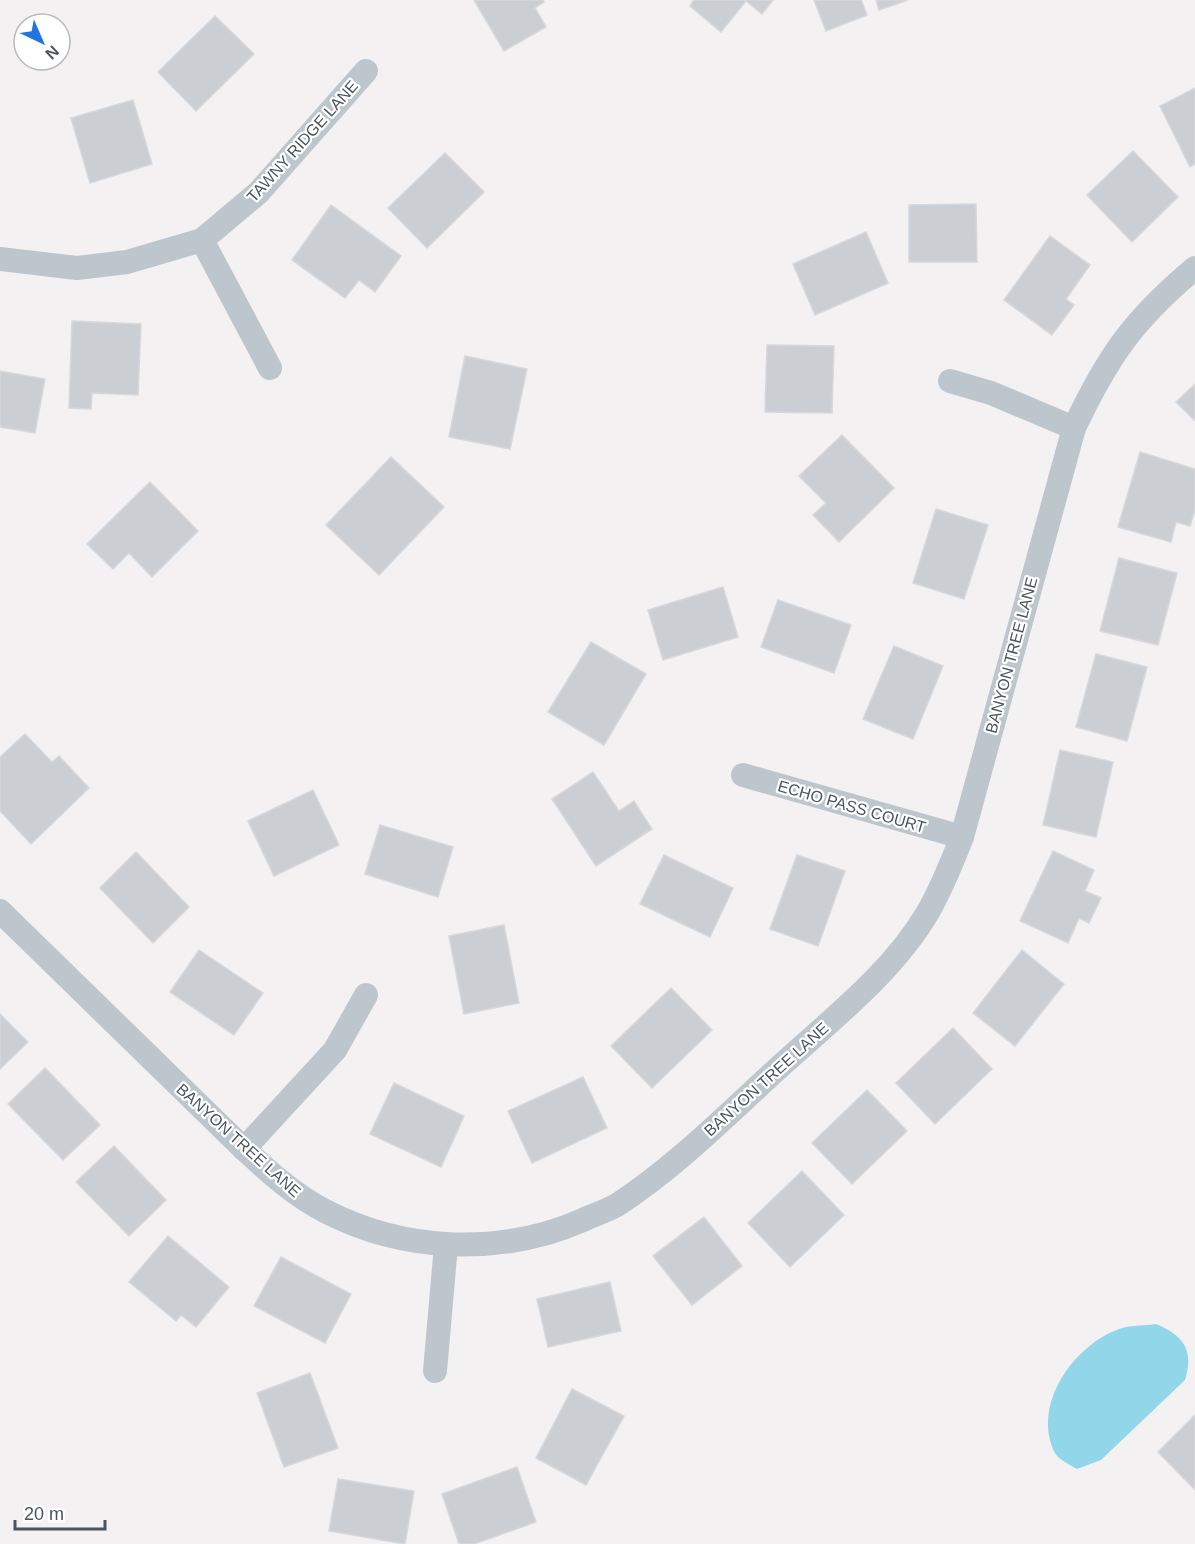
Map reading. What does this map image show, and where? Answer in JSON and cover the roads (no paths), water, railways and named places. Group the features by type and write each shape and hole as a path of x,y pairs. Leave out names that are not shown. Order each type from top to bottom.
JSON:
{"street":[{"name":"TAWNY RIDGE LANE","path":"0,259 77,268 127,262 202,240 258,194 366,71"},
{"path":"202,240 270,368"},
{"name":"BANYON TREE LANE","path":"0,911 244,1149 279,1180 324,1210 378,1232 446,1245 499,1243 543,1236 614,1206 658,1176 879,976 927,913 947,875 962,837 1074,428 1099,376 1126,334 1159,298 1195,268"},
{"path":"950,381 991,393 1074,428"},
{"name":"ECHO PASS COURT","path":"743,775 962,837"},
{"path":"244,1149 335,1050 366,995"},
{"path":"435,1371 446,1245"}],"water":[{"path":"1156,1324 1173,1333 1184,1344 1188,1360 1185,1380 1101,1460 1077,1469 1064,1462 1055,1453 1049,1435 1049,1416 1053,1397 1061,1379 1087,1348 1102,1337 1123,1328"}]}
